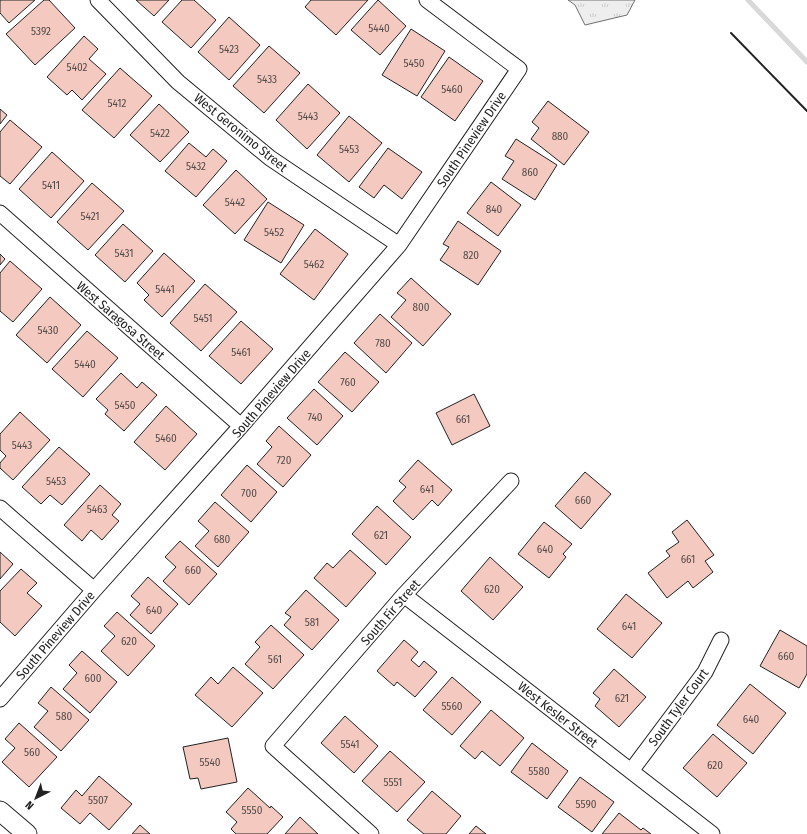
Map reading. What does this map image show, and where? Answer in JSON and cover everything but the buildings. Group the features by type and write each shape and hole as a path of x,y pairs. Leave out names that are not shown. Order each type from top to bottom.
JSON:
{"street":[{"name":"West Geronimo Street","path":"98,0 178,82 270,158 399,245"},
{"name":"South Pineview Drive","path":"0,699 94,590 241,426 399,245 519,68 427,0"},
{"name":"West Saragosa Street","path":"0,213 241,426"},
{"name":"South Fir Street","path":"371,834 273,746 404,595 511,481"},
{"path":"0,508 94,590"},
{"name":"West Kesler Street","path":"404,595 712,834"},
{"name":"South Tyler Court","path":"631,771 705,672 721,640"},
{"path":"0,810 27,834"}],"green space":[{"path":"568,0 635,0 627,15 585,25 575,5"}],"waterway":[{"path":"748,0 807,62"}],"wall":[{"path":"731,33 807,111"}]}
